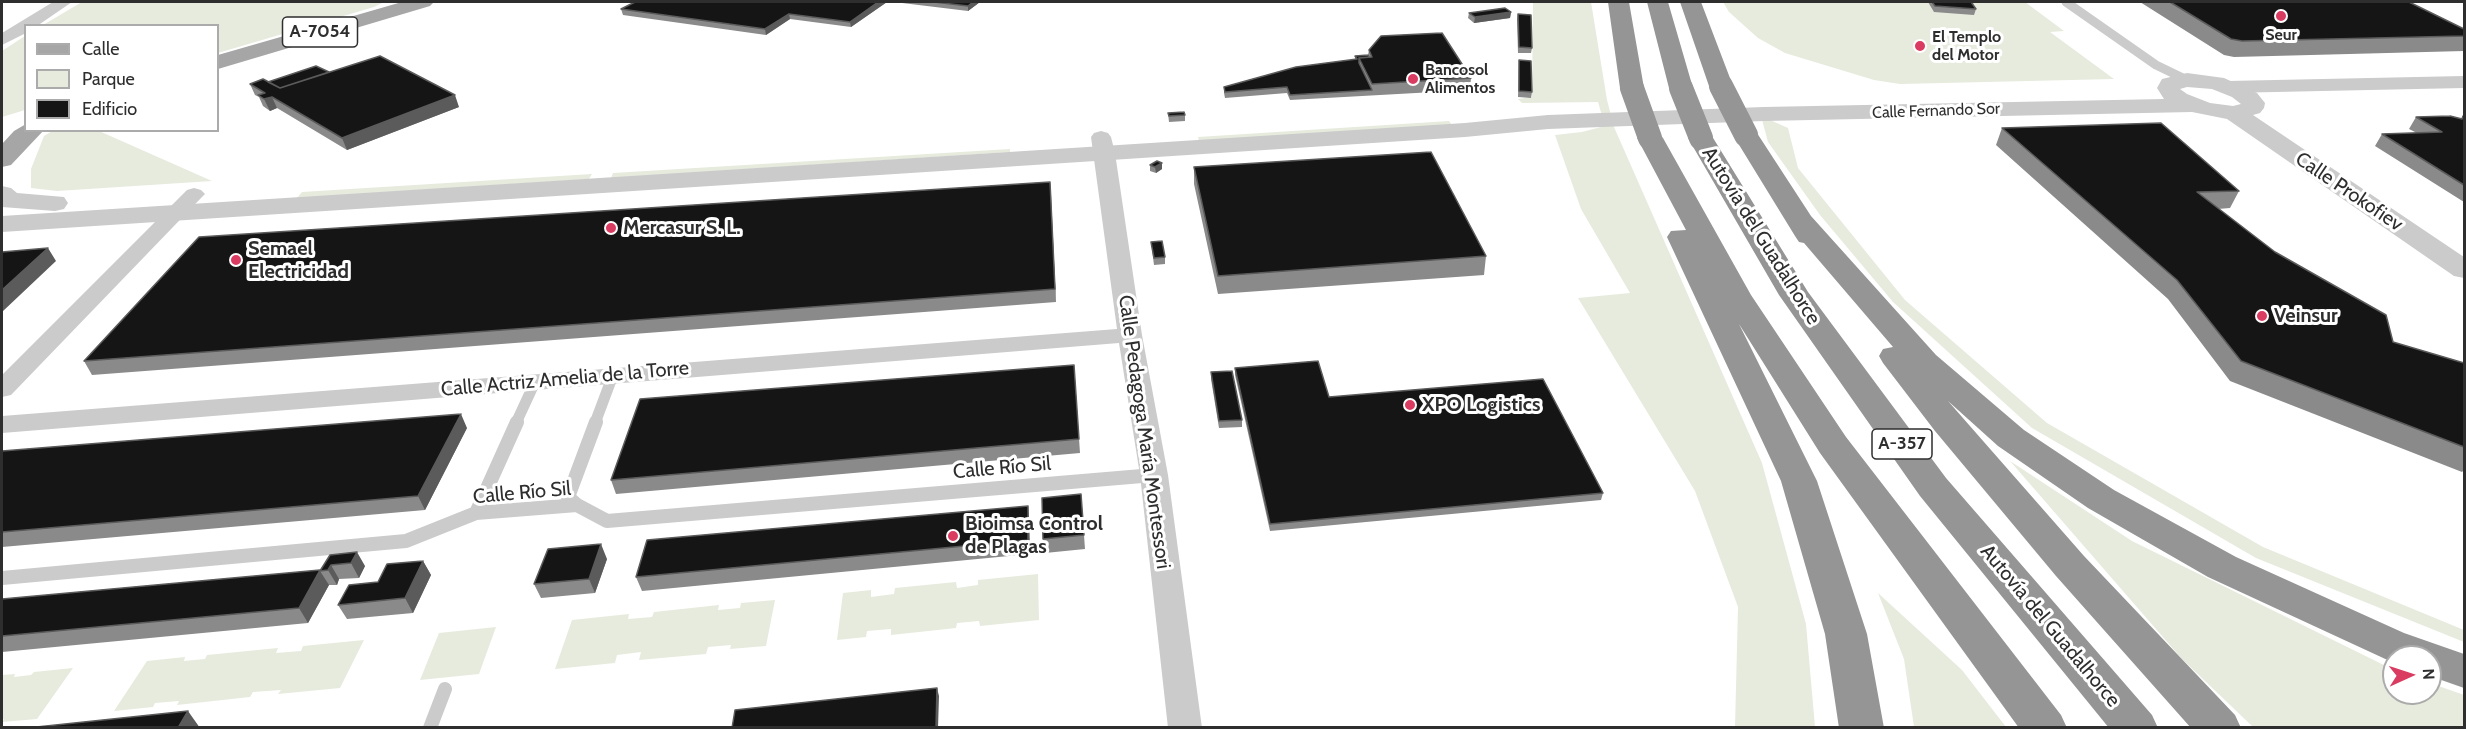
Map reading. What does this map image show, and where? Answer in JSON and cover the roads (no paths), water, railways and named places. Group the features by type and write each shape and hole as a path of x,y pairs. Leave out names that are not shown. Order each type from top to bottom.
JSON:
{"highway":[{"name":"A-357","path":"1618,2 1632,88 1650,138 1736,295 1833,445 2045,728"},
{"name":"Autovía del Guadalhorce","path":"1657,2 1684,112 1794,295 1933,487 2136,728"},
{"path":"1690,2 1721,86 1746,135 1797,218 1863,314 1947,423 2070,566 2219,728"},
{"path":"1650,138 1670,214 1798,481 1846,634 1862,728"},
{"path":"1797,218 1924,362 2011,438 2100,499 2222,567 2392,645"},
{"path":"2442,663 2464,671"}],"main road":[{"name":"A-7054","path":"219,62 423,2"},
{"path":"2,123 24,118"},
{"path":"2,156 30,132"}],"street":[{"path":"28,24 64,2"},
{"path":"2,40 24,27"},
{"path":"2172,81 2170,93 2192,105"},
{"name":"Calle Fernando Sor","path":"1684,112 2122,92 2172,81 2228,87"},
{"path":"2228,87 2464,82"},
{"name":"Calle Prokofiev","path":"2228,87 2249,98 2243,108 2464,270"},
{"path":"2243,108 2464,95"},
{"name":"Calle Fernando Sor","path":"1684,112 2138,105 2243,108"},
{"path":"2,194 10,201 41,204 1103,145 1465,130 1684,112"},
{"path":"2,224 1103,145"},
{"name":"Calle Pedagoga María Montessori","path":"1103,145 1130,335 1154,475 1185,728"},
{"path":"2,389 194,194"},
{"name":"Calle Actriz Amelia de la Torre","path":"2,425 1130,335"}],"lane":[{"path":"2066,2 2156,65 2172,81"},
{"path":"577,505 568,496 613,375"},
{"path":"476,513 535,382"},
{"name":"Calle Río Sil","path":"2,578 406,541 476,513 577,505 607,521 1154,475"},
{"path":"430,728 445,689"}],"place":[{"name":"Seur","path":"2281,16"},
{"name":"El Templo del Motor","path":"1920,46"},
{"name":"Bancosol Alimentos","path":"1413,79"},
{"name":"Mercasur S. L.","path":"611,228"},
{"name":"Semael Electricidad","path":"236,260"},
{"name":"Veinsur","path":"2262,316"},
{"name":"XPO Logistics","path":"1410,405"},
{"name":"Bioimsa Control de Plagas","path":"953,536"}]}
